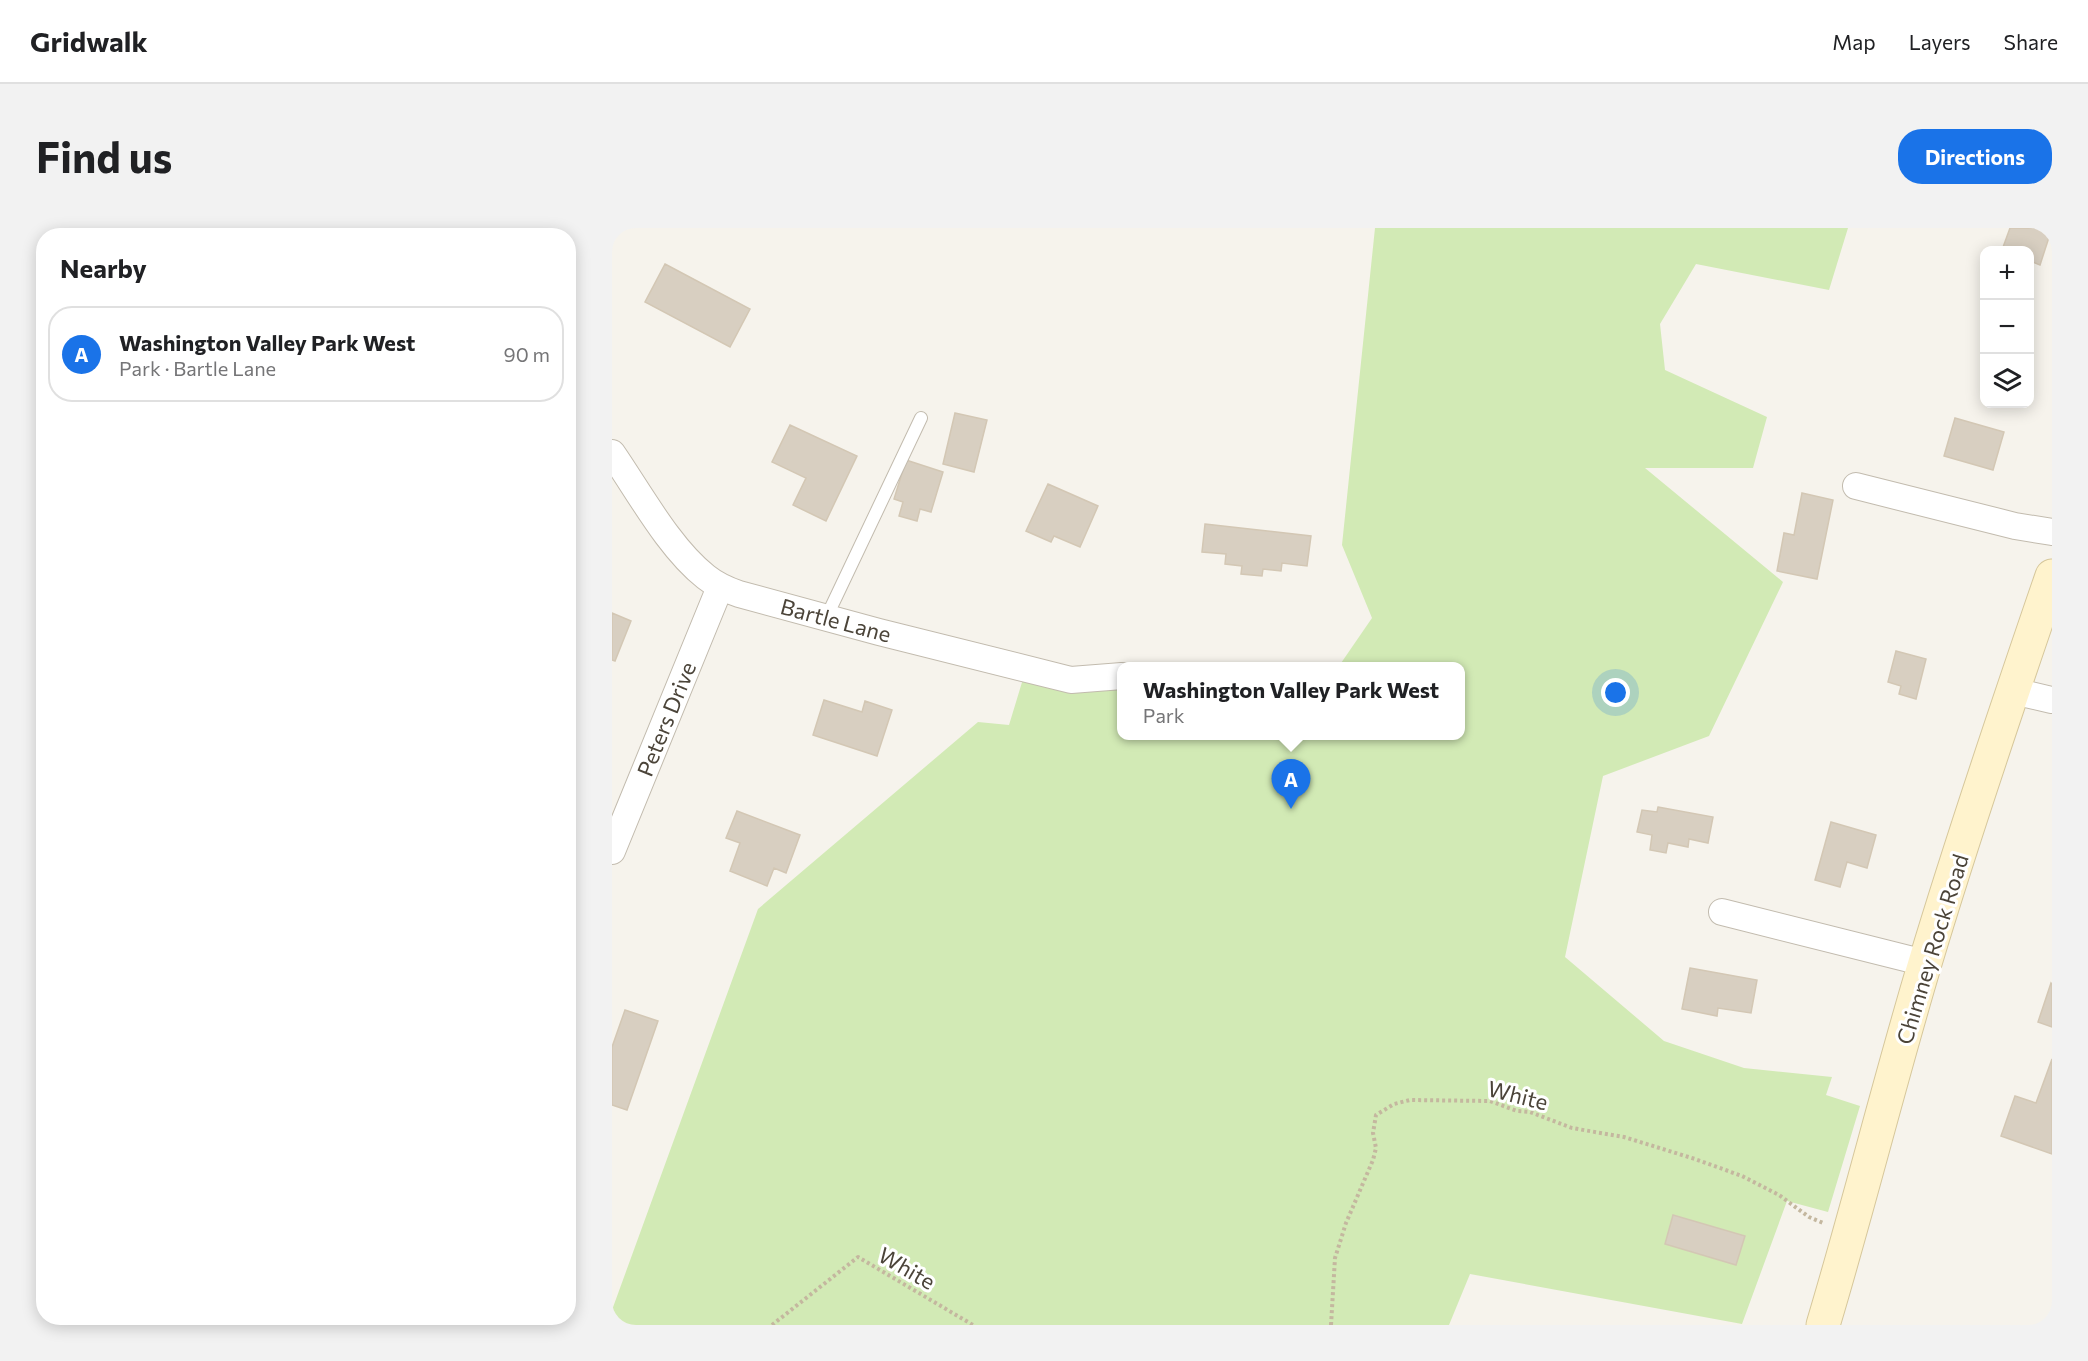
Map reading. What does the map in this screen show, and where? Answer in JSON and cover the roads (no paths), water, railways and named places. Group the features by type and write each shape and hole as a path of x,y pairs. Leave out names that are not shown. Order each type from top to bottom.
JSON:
{"street":[{"name":"Bartle Lane","path":"612,453 676,546 705,577 720,587 826,618 1071,680 1117,676"},
{"path":"1856,486 2015,526 2052,532"},
{"name":"Chimney Rock Road","path":"1823,1325 1851,1233 1925,963 2052,576"},
{"name":"Peters Drive","path":"612,851 720,587"},
{"path":"2013,691 2052,700"},
{"path":"1722,912 1925,963"}],"lane":[{"path":"826,618 921,418"}],"place":[{"name":"Washington Valley Park West","path":"1291,809"}]}
